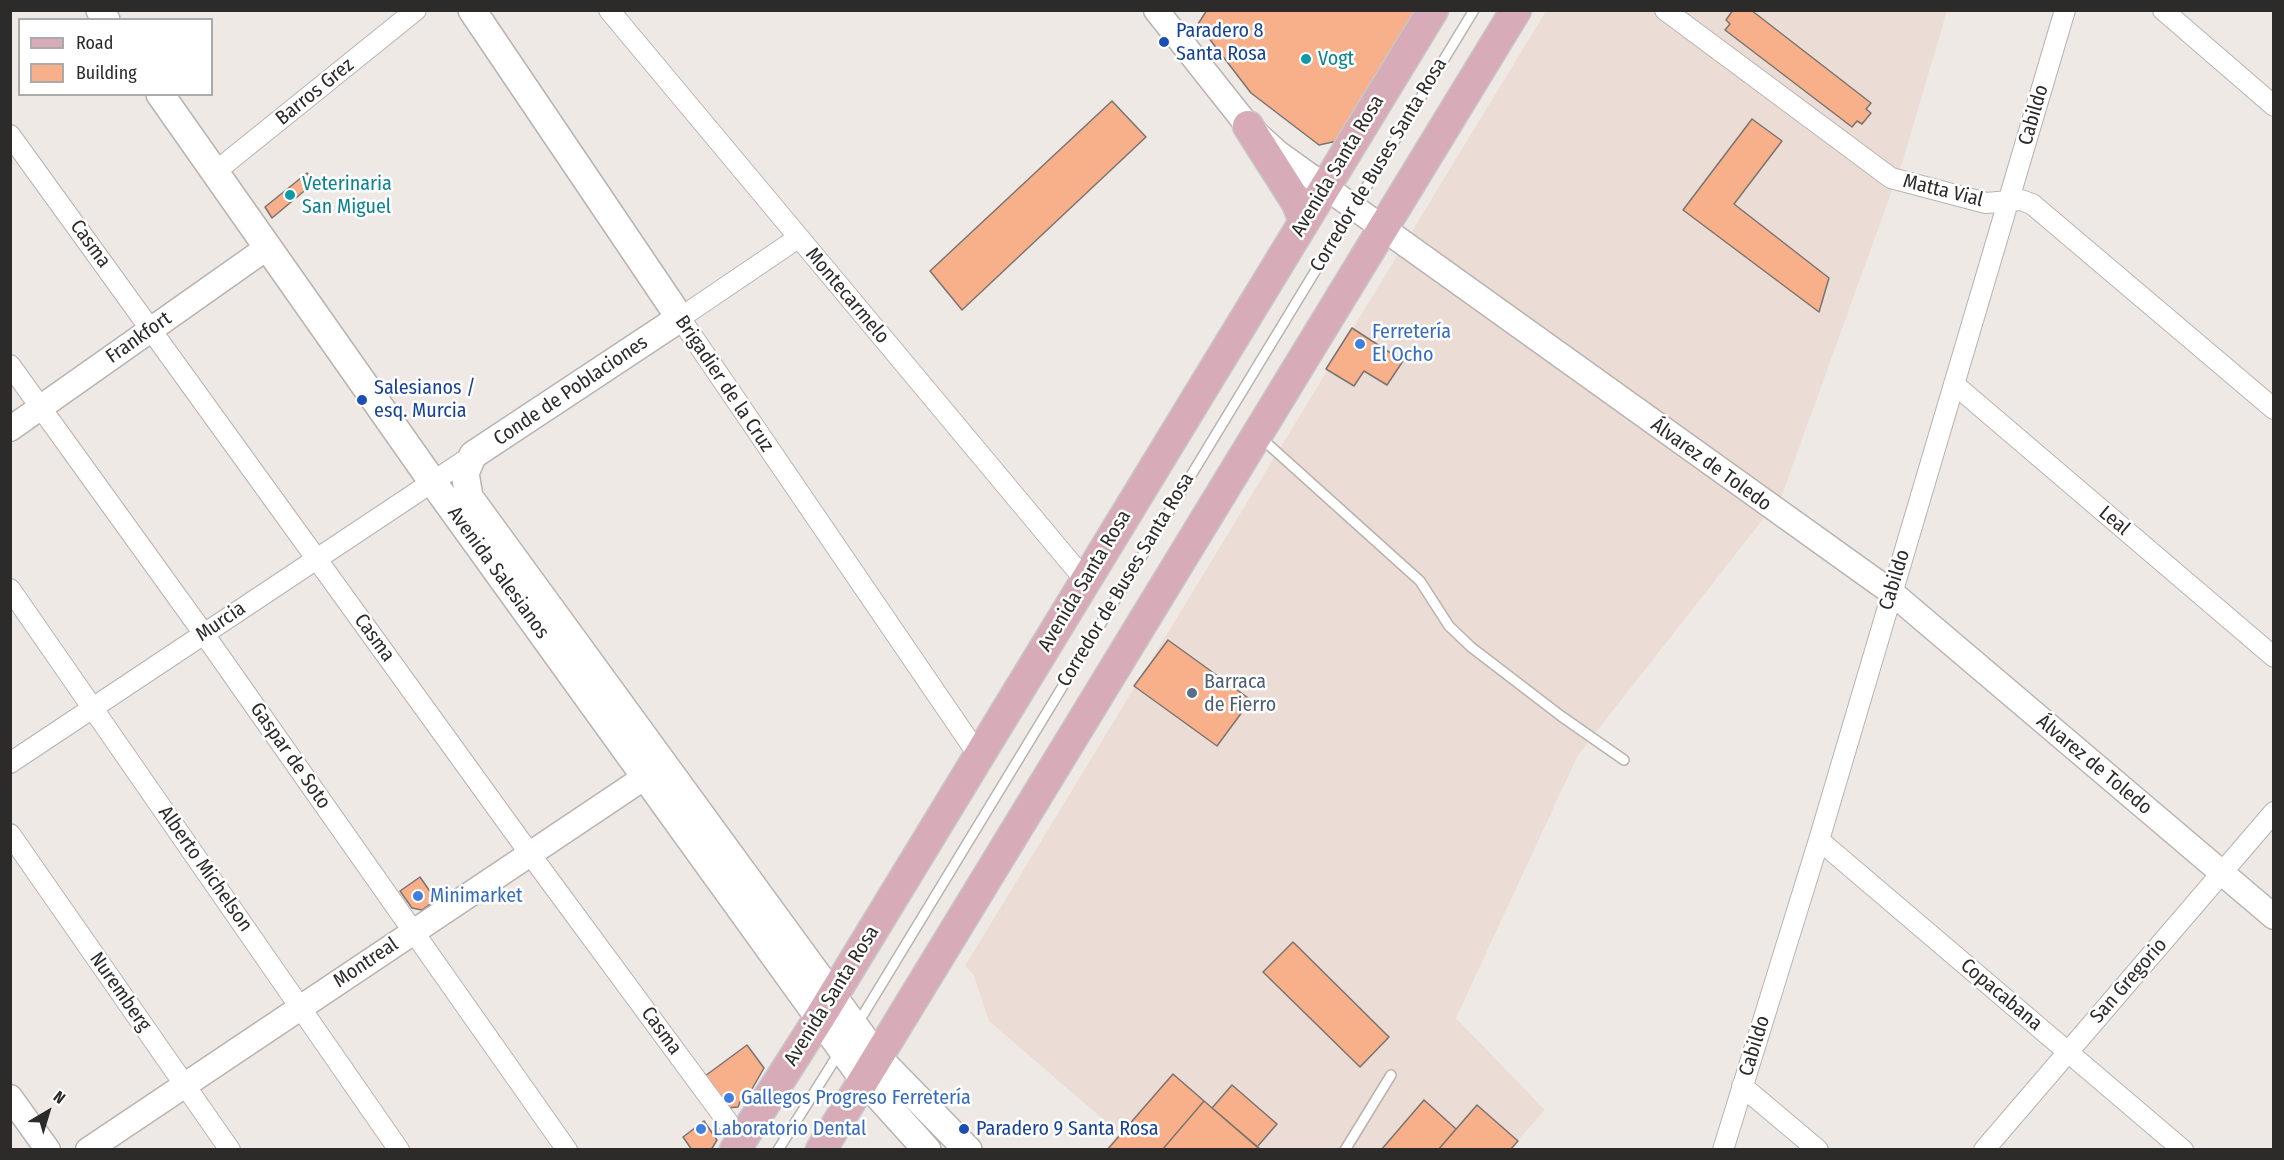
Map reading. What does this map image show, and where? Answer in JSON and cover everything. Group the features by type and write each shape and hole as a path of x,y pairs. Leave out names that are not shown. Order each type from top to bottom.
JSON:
{"main road":[{"name":"Brigadier de la Cruz","path":"472,10 680,318"},
{"name":"Avenida Santa Rosa","path":"738,1145 826,1006 1433,10"},
{"path":"821,1149 1516,10"},
{"name":"Avenida Salesianos","path":"161,96 432,482 645,777 826,1006"},
{"path":"1248,126 1297,203 1304,221"},
{"name":"Conde de Poblaciones","path":"473,455 680,318"},
{"name":"Avenida Salesianos","path":"473,455 467,466 464,481 474,504 871,1069"},
{"path":"871,1069 927,1149"},
{"path":"871,1069 968,1149"}],"street":[{"name":"Barros Grez","path":"215,172 416,10"},
{"name":"Montecarmelo","path":"609,10 1085,580"},
{"name":"Álvarez de Toledo","path":"1156,10 1248,126 1278,153 1891,592 2274,917"},
{"name":"Matta Vial","path":"1665,10 1891,178 1986,203 2021,200 2032,204 2274,409"},
{"name":"Cabildo","path":"1723,1149 1819,840 2065,10"},
{"path":"2163,10 2274,106"},
{"name":"Casma","path":"10,135 738,1145"},
{"name":"Conde de Poblaciones","path":"680,318 798,237"},
{"name":"Frankfort","path":"10,429 268,247"},
{"name":"Brigadier de la Cruz","path":"680,318 978,756"},
{"name":"Gaspar de Soto","path":"10,364 204,634 567,1149"},
{"name":"Leal","path":"1954,384 2274,657"},
{"name":"Conde de Poblaciones","path":"432,482 473,455"},
{"name":"Murcia","path":"10,763 432,482"},
{"name":"Alberto Michelson","path":"10,589 399,1149"},
{"name":"Montreal","path":"88,1149 645,777"},
{"name":"San Gregorio","path":"1984,1149 2274,812"},
{"name":"Nuremberg","path":"10,834 230,1149"},
{"name":"Copacabana","path":"1819,840 2183,1149"},
{"path":"1742,1086 1818,1149"},
{"path":"10,1097 48,1149"}],"lane":[{"name":"Corredor de Buses Santa Rosa","path":"778,1149 849,1037 1474,10"},
{"path":"1257,434 1420,581 1449,626 1471,647 1561,716 1624,760"},
{"path":"1345,1149 1391,1075"}],"shaded area":[{"path":"1546,11 1947,11 1903,160 1782,495 1578,755 1456,1018 1545,1110 1510,1149 1106,1149 1119,1133 989,1021 973,974 965,966"}],"building":[{"name":"Vogt","path":"1207,10 1418,10 1337,141 1319,145 1251,93 1198,24"},
{"path":"1733,10 1751,10 1871,103 1866,109 1871,113 1862,124 1857,121 1852,127 1725,30 1730,24 1726,20"},
{"path":"1112,101 1146,137 962,310 930,271"},
{"path":"1752,119 1782,141 1734,204 1829,278 1819,312 1683,210"},
{"name":"Veterinaria San Miguel","path":"307,173 315,182 272,218 265,207"},
{"name":"Ferretería El Ocho","path":"1352,328 1403,361 1387,385 1364,371 1354,386 1326,369"},
{"name":"Barraca de Fierro","path":"1168,640 1251,700 1217,746 1134,686"},
{"name":"Minimarket","path":"420,877 436,900 422,910 412,908 400,891"},
{"path":"1293,942 1389,1037 1360,1067 1263,972"},
{"path":"747,1045 764,1068 752,1089 744,1092 738,1107 727,1108 705,1076"},
{"path":"1173,1074 1204,1101 1162,1150 1107,1150"},
{"path":"1232,1085 1277,1124 1257,1147 1212,1108"},
{"path":"1424,1100 1456,1129 1438,1150 1381,1150"},
{"path":"1204,1101 1259,1148 1258,1150 1162,1150"},
{"path":"1477,1105 1518,1141 1510,1150 1438,1150"},
{"name":"Laboratorio Dental","path":"704,1121 717,1140 711,1150 692,1150 683,1137"}],"place":[{"name":"Paradero 8 Santa Rosa","path":"1164,42"},
{"name":"Vogt","path":"1306,59"},
{"name":"Veterinaria San Miguel","path":"290,195"},
{"name":"Ferretería El Ocho","path":"1360,344"},
{"name":"Salesianos / esq. Murcia","path":"362,400"},
{"name":"Barraca de Fierro","path":"1192,693"},
{"name":"Minimarket","path":"418,896"},
{"name":"Gallegos Progreso Ferretería","path":"729,1098"},
{"name":"Laboratorio Dental","path":"701,1129"},
{"name":"Paradero 9 Santa Rosa","path":"964,1129"}]}
